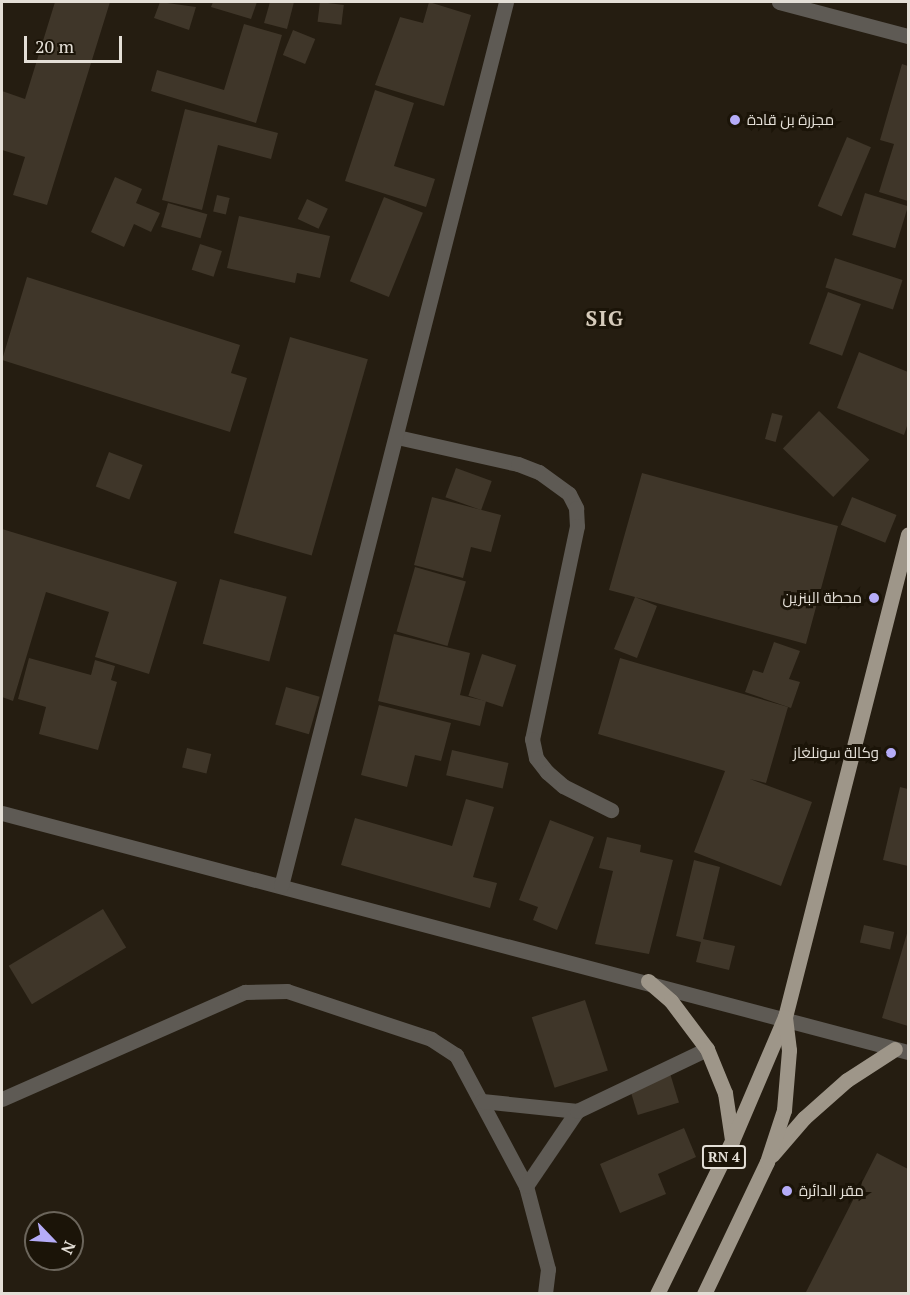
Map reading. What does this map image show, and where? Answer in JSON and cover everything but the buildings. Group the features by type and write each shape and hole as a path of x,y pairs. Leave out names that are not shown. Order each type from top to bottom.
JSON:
{"main road":[{"name":"RN 4","path":"657,1293 732,1141 785,1017 909,534"},
{"path":"648,981 671,1001 706,1049 724,1093 732,1141"},
{"name":"RN 4","path":"704,1293 766,1162 784,1110 789,1082 785,1017"},
{"path":"766,1162 804,1118 847,1080 902,1050"}],"street":[{"path":"280,886 398,437 506,2"},
{"path":"779,2 909,36"},
{"path":"398,437 518,464 539,472 569,494 576,508 577,526 532,739 536,758 547,772 563,786 611,810"},
{"path":"2,813 785,1017 902,1050"},
{"path":"2,1099 245,992 278,989 445,1046 456,1054 526,1186 548,1269 545,1293"},
{"path":"526,1186 577,1111 706,1049"},
{"path":"482,1101 577,1111"}],"place":[{"name":"مجزرة بن قادة","path":"735,120"},
{"name":"محطة البنزين","path":"874,598"},
{"name":"وكالة سونلغاز","path":"891,753"},
{"name":"مقر الدائرة","path":"787,1191"}],"district":[{"name":"SIG","path":"605,318"}]}
